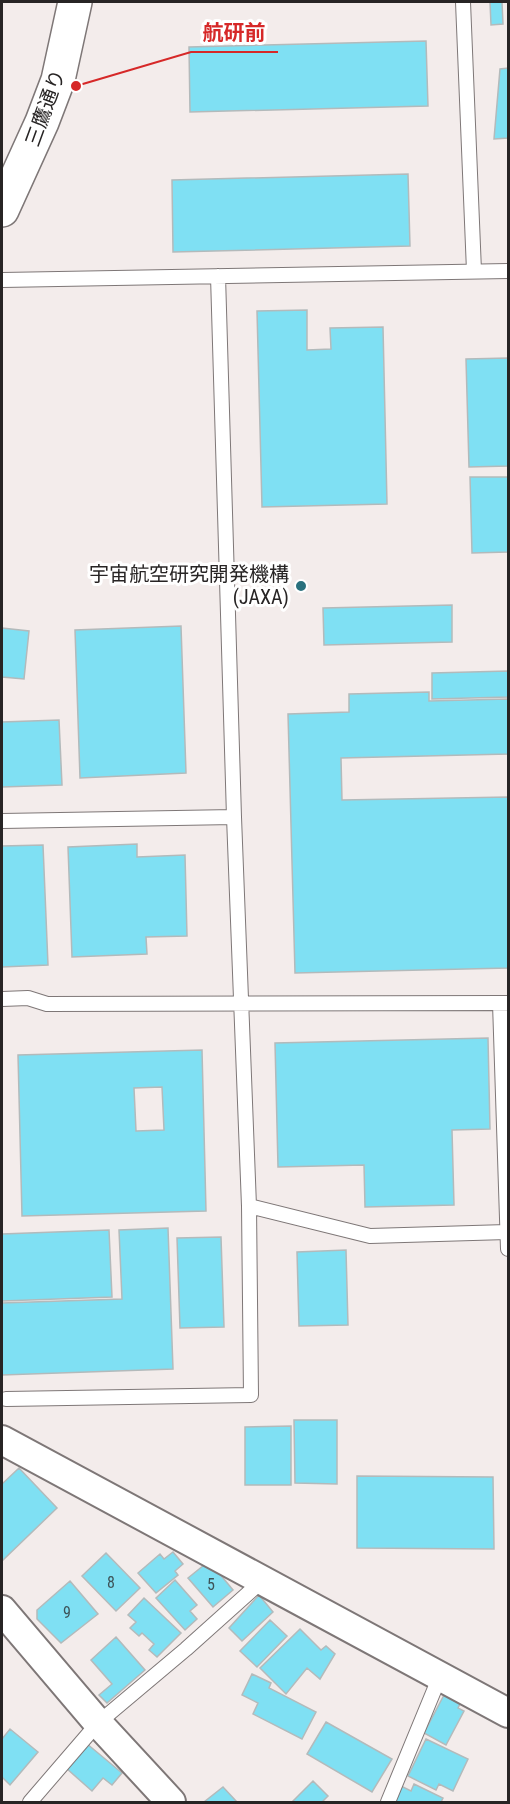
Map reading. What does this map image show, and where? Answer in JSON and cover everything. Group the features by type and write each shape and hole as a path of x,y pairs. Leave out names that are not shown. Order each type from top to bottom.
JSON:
{"main road":[{"name":"三鷹通り","path":"2,210 38,132 58,80 75,2"}],"street":[{"path":"2,1440 508,1713"},
{"path":"4,1620 171,1803"}],"lane":[{"path":"463,2 474,271"},
{"path":"2,279 508,271"},
{"path":"6,1399 250,1395 249,1206 243,1003 234,817 219,276"},
{"path":"2,821 234,817"},
{"path":"2,999 28,998 47,1004 504,1003 508,1249"},
{"path":"249,1206 370,1236 507,1232"},
{"path":"30,1803 98,1723 263,1580"},
{"path":"388,1803 440,1676"}],"building":[{"path":"490,2 502,2 503,24 491,25"},
{"path":"426,41 428,106 190,112 189,47"},
{"path":"508,68 508,138 494,139 500,69"},
{"path":"408,174 410,246 173,252 172,180"},
{"path":"307,310 307,350 331,349 330,328 383,327 387,504 262,507 257,311"},
{"path":"508,358 508,466 469,467 466,359"},
{"path":"470,477 508,477 508,552 472,553"},
{"path":"452,605 452,642 324,645 323,608"},
{"path":"181,626 186,773 80,778 75,630"},
{"path":"2,628 29,631 24,679 2,677"},
{"path":"508,671 508,697 432,699 432,673"},
{"path":"429,692 429,701 508,699 508,754 341,758 342,800 508,797 508,968 295,973 288,714 349,712 349,694"},
{"path":"59,720 62,785 2,787 2,722"},
{"path":"137,844 137,857 185,855 187,936 146,937 147,954 72,957 68,847"},
{"path":"43,845 48,965 2,967 2,846"},
{"path":"488,1038 490,1129 452,1130 454,1205 365,1207 364,1165 278,1167 275,1043"},
{"path":"202,1050 206,1211 22,1216 18,1055","holes":["162,1087 164,1130 136,1131 134,1088"]},
{"path":"168,1228 173,1369 2,1375 2,1303 122,1299 119,1230"},
{"path":"109,1230 112,1297 2,1301 2,1234"},
{"path":"221,1237 224,1327 180,1328 177,1238"},
{"path":"346,1250 348,1325 299,1326 297,1252"},
{"path":"294,1420 337,1420 337,1484 295,1483"},
{"path":"291,1426 291,1485 245,1485 245,1427"},
{"path":"19,1468 57,1508 2,1561 2,1484"},
{"path":"357,1476 493,1477 494,1549 357,1548"},
{"path":"173,1552 183,1564 175,1571 178,1575 156,1593 138,1573 160,1554 164,1559"},
{"path":"106,1553 140,1588 116,1611 82,1576"},
{"path":"209,1561 233,1590 213,1607 188,1578"},
{"path":"175,1580 197,1605 190,1611 197,1619 185,1630 156,1598"},
{"path":"70,1581 98,1614 61,1643 37,1619 37,1610"},
{"path":"259,1595 273,1612 242,1641 229,1628"},
{"path":"144,1598 181,1633 157,1657 149,1650 154,1644 142,1633 139,1636 130,1628 136,1622 128,1615"},
{"path":"270,1620 287,1636 257,1667 240,1651"},
{"path":"300,1629 321,1650 326,1646 335,1654 320,1679 307,1668 286,1694 260,1668"},
{"path":"116,1637 145,1670 107,1703 99,1695 112,1684 91,1660"},
{"path":"252,1674 271,1683 269,1688 316,1712 302,1739 253,1714 258,1703 242,1695"},
{"path":"444,1695 460,1704 458,1708 464,1711 446,1745 424,1733"},
{"path":"326,1722 392,1759 372,1792 307,1754"},
{"path":"10,1729 38,1752 10,1785 2,1777 2,1739"},
{"path":"426,1739 468,1759 453,1791 439,1784 436,1790 408,1776"},
{"path":"86,1743 122,1773 112,1785 103,1778 92,1791 66,1768"},
{"path":"313,1781 328,1796 322,1802 292,1802"},
{"path":"414,1784 443,1798 441,1802 393,1802 401,1786 411,1791"},
{"path":"223,1787 237,1802 204,1802"}],"place":[{"name":"航研前","path":"76,86"},
{"name":"宇宙航空研究開発機構 (JAXA)","path":"301,586"}]}
